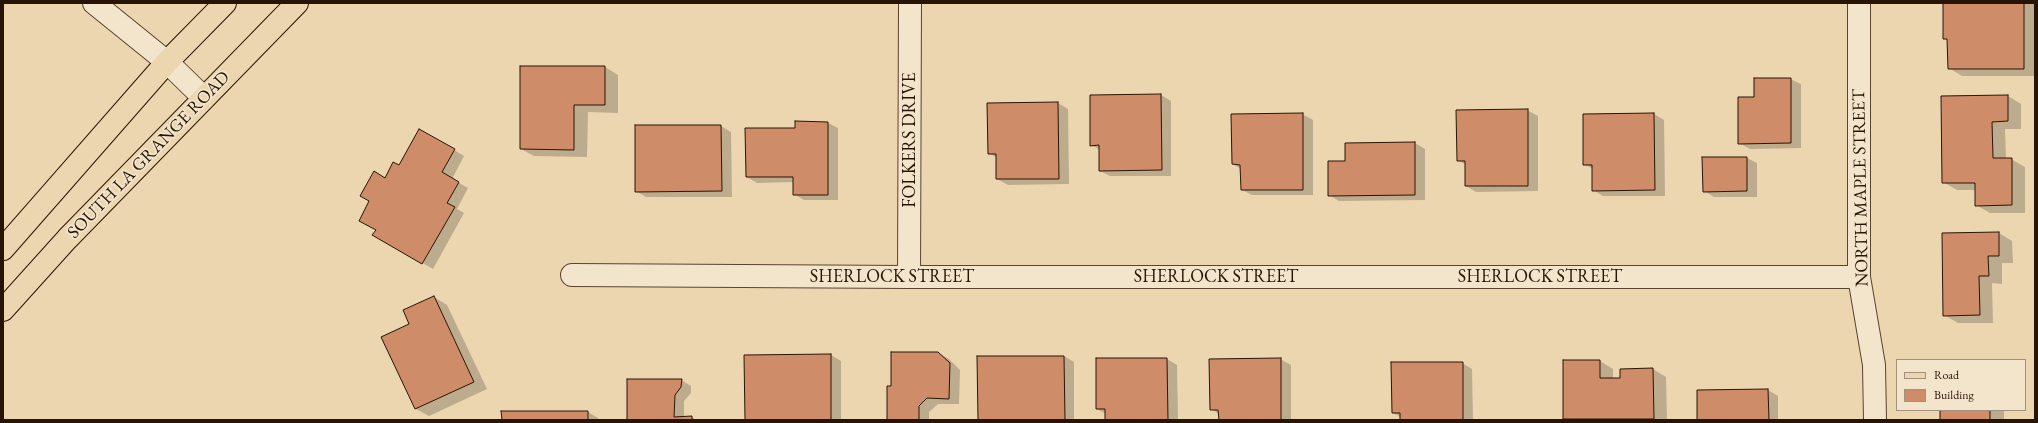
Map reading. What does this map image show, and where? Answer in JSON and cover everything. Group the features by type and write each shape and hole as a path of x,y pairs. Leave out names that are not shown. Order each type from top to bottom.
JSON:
{"main road":[{"path":"3,249 167,62 225,3"},
{"name":"SOUTH LA GRANGE ROAD","path":"3,310 67,238 298,3"}],"street":[{"path":"94,3 167,62 204,98"},
{"name":"FOLKERS DRIVE","path":"909,277 910,3"},
{"name":"NORTH MAPLE STREET","path":"1859,3 1859,277 1874,365 1875,420"},
{"name":"SHERLOCK STREET","path":"572,275 909,277 1859,277"}],"building":[{"path":"1943,3 2024,3 2024,69 1948,69 1947,39 1943,39"},
{"path":"520,66 605,66 605,105 574,105 574,150 520,149"},
{"path":"1754,78 1791,78 1791,143 1738,144 1738,97 1754,97"},
{"path":"1161,94 1162,170 1099,171 1099,145 1090,146 1090,95"},
{"path":"2008,95 2008,121 1992,122 1993,158 2012,158 2012,205 1975,206 1975,183 1942,183 1941,96"},
{"path":"1058,102 1059,179 996,179 996,154 988,154 987,103"},
{"path":"1528,109 1528,186 1465,186 1465,161 1457,161 1456,110"},
{"path":"1303,113 1303,190 1241,190 1240,165 1232,164 1231,114"},
{"path":"1654,113 1655,190 1592,191 1592,165 1583,165 1583,114"},
{"path":"795,121 828,122 828,195 793,195 793,177 746,177 745,128 795,128"},
{"path":"635,125 721,125 722,191 635,192"},
{"path":"419,129 455,149 442,172 459,182 447,203 455,207 422,264 372,235 376,230 359,221 369,201 360,196 374,171 385,178 393,162 399,165"},
{"path":"1415,142 1415,195 1328,196 1328,161 1345,161 1345,143"},
{"path":"1702,157 1747,157 1747,191 1703,192"},
{"path":"1999,232 1999,256 1988,256 1989,276 1979,276 1980,315 1943,316 1942,233"},
{"path":"434,296 474,382 415,409 381,337 409,324 403,310"},
{"path":"891,352 938,352 950,363 949,399 927,398 919,406 919,420 887,420 887,386 891,386"},
{"path":"831,354 831,420 745,420 744,355"},
{"path":"977,356 1064,356 1065,420 978,420"},
{"path":"1096,358 1167,358 1168,420 1105,420 1105,409 1096,409"},
{"path":"1281,358 1281,420 1219,420 1218,410 1210,410 1209,359"},
{"path":"1563,360 1600,360 1600,378 1620,378 1620,369 1653,368 1654,419 1563,419"},
{"path":"1391,362 1463,362 1463,420 1400,420 1400,413 1392,413"},
{"path":"627,379 682,379 681,387 675,395 674,417 692,416 692,420 627,420"},
{"path":"1768,389 1769,420 1697,420 1697,390"},
{"path":"501,411 588,411 588,420 502,420"},
{"path":"1940,411 1990,411 1990,420 1940,420"}]}
